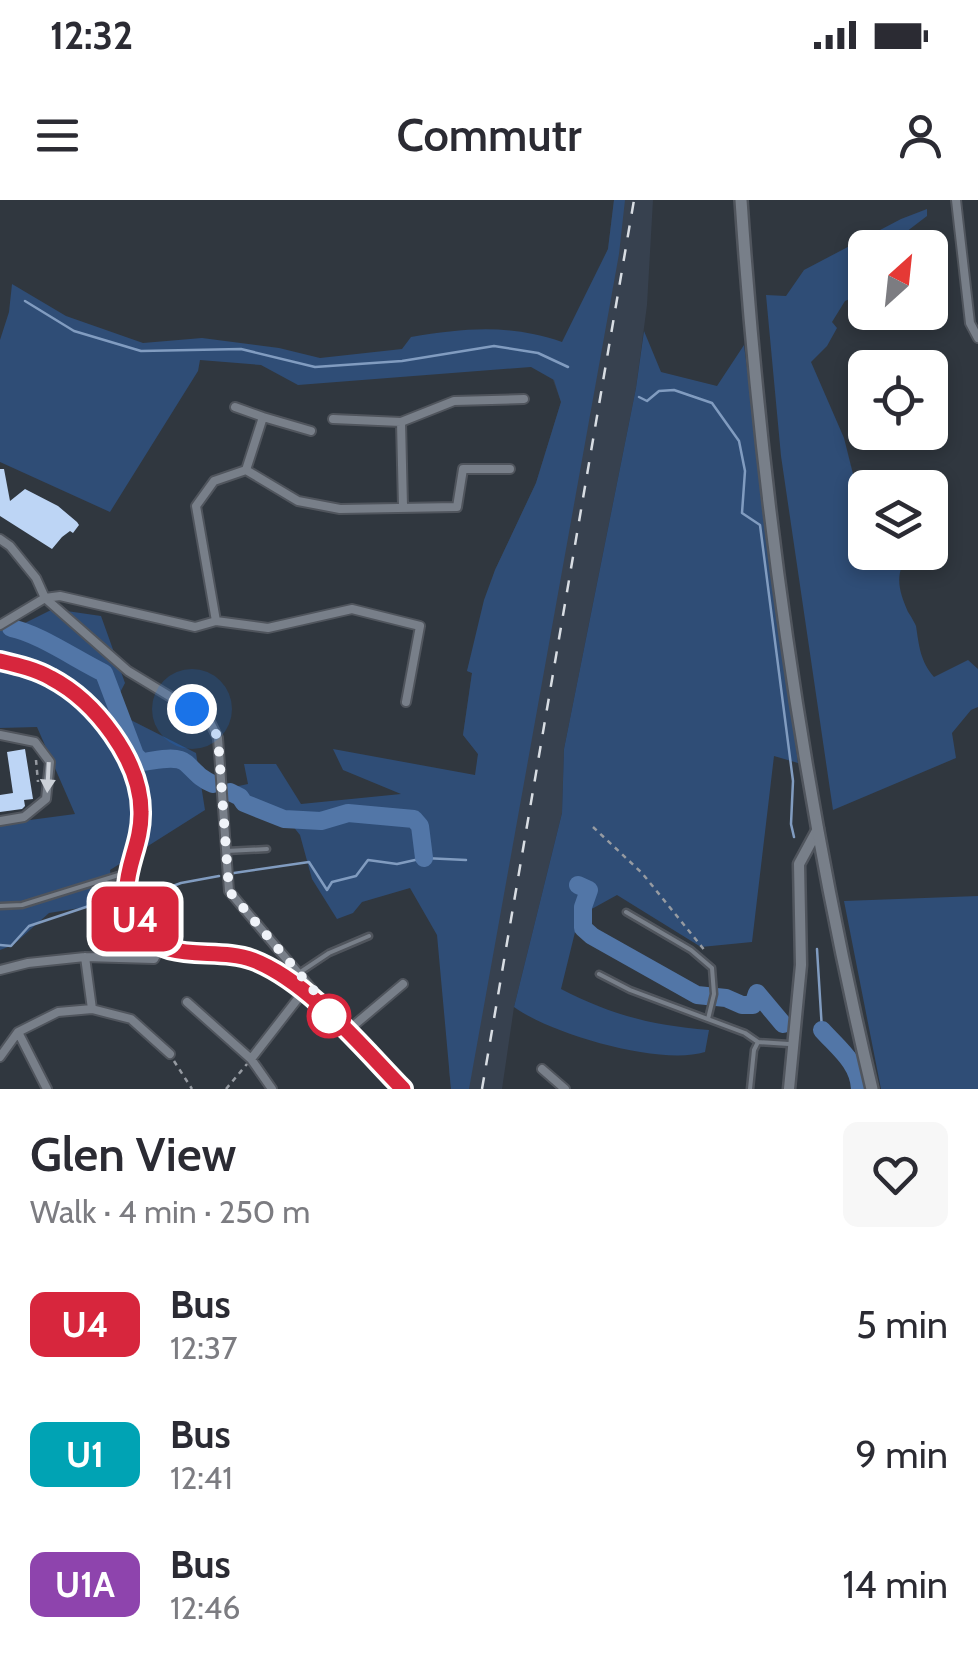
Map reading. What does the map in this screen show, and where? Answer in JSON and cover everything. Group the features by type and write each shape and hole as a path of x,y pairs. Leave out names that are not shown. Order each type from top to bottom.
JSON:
{"main road":[{"path":"742,200 760,408 790,646 845,976 872,1089"}],"street":[{"path":"956,200 970,323 978,338"},
{"path":"333,420 401,422 454,401 524,399"},
{"path":"235,407 311,431"},
{"path":"246,470 262,417"},
{"path":"401,422 402,507"},
{"path":"216,622 196,506 214,481 246,470 298,500 340,509 457,506 463,468 510,469"},
{"path":"0,539 36,578 45,598 128,672 209,720 218,738 229,891 315,992 315,1003"},
{"path":"0,625 45,598 60,596 195,627 216,622 268,628 352,609 420,626 406,702"},
{"path":"0,661 50,677 73,692 116,740 132,772 142,811 138,842 126,872 126,889 138,927 160,948 235,954 272,969 303,992 403,1089"},
{"path":"0,736 35,742 50,762 46,798 24,818 0,822"},
{"path":"789,1089 801,965 800,864 818,829"},
{"path":"0,970 28,963 85,958 154,959 160,948"},
{"path":"85,958 92,1009"},
{"path":"346,1032 403,984"},
{"path":"251,1059 303,992"},
{"path":"187,1002 251,1059 272,1089"},
{"path":"0,1057 18,1032 58,1012 92,1009 132,1018 170,1054"},
{"path":"18,1032 47,1089"},
{"path":"542,1068 564,1089"}],"lane":[{"path":"226,851 267,849"},
{"path":"0,906 22,905 126,872"},
{"path":"626,912 691,950 712,968 714,994 708,1019"},
{"path":"299,973 329,953 369,936"},
{"path":"599,974 758,1042 794,1045"},
{"path":"750,1089 758,1042"}],"path":[{"path":"35,742 40,804"},
{"path":"593,827 642,873 706,952 712,968"},
{"path":"170,1054 192,1089"},
{"path":"226,1089 251,1059"}],"shaded area":[{"path":"614,200 653,200 647,305 636,388 564,749 562,813 514,1007 502,1089 451,1089 449,1071 478,754 463,735 472,673 467,671 495,570 536,483 561,402 553,380 608,249"},
{"path":"614,200 625,200 619,254 469,1089 451,1089 437,935 410,888 362,902 353,913 337,919 312,879 300,835 292,825 231,798 229,788 248,784 244,764 276,764 301,804 401,794 343,770 333,749 475,775 478,754 463,735 472,673 467,671 484,600 536,483 561,402 554,380 531,367 298,385 261,365 200,360 198,371 110,512 0,462 0,340 12,284 66,316 143,343 202,338 279,348 320,358 402,349 411,337 469,330 524,332 562,342 608,249"},
{"path":"927,209 927,216 909,230 880,230"},
{"path":"848,247 848,300 832,322 837,328 827,346 811,362 844,438 852,470 848,470 848,570 901,570 900,588 916,626 923,659 934,677 968,660 978,669 978,707 952,733 956,758 833,810 781,456 766,295 786,296 804,270"},
{"path":"644,331 661,372 717,386 744,345 798,763 774,756 752,942 701,947 617,895 579,916 561,989 633,1018 709,1030 705,1052 685,1055 661,1055 606,1045 553,1027 514,1007 562,813 564,749"},
{"path":"53,609 101,616 125,683 111,710 196,753 205,810 110,870 112,886 118,888 123,901 49,913 13,945 0,950 0,824 75,814 37,727 0,728 0,629 5,633"},
{"path":"978,896 978,1089 881,1089 844,901"}],"building":[{"path":"0,469 4,469 10,501 25,489 58,506 77,522 73,533 62,537 52,549 0,516"},
{"path":"25,749 33,799 24,800 22,809 0,812 0,795 13,793 7,752"}],"waterway":[{"path":"25,301 74,331 141,351 241,349 315,367 402,361 494,346 538,353 568,367"},
{"path":"639,397 647,401 659,391 674,390 712,403 739,441 745,471 742,513 760,525 793,781 794,837"},
{"path":"11,628 45,641 104,673 135,755 142,762 182,760 213,784"},
{"path":"230,792 244,803 284,819 321,821 348,813 414,819 420,826 424,858"},
{"path":"234,873 309,862 327,890 332,882 356,876 368,860 397,864 424,858 466,860"},
{"path":"138,899 181,883 219,876"},
{"path":"578,885 589,890 583,907 583,928 592,936 697,995 753,1005 757,993 783,1024"},
{"path":"0,945 11,946 29,926 89,906 110,911 121,906"},
{"path":"817,949 822,1030"},
{"path":"822,1030 852,1064 860,1089"}],"railway":[{"path":"482,1089 634,200"}],"bus line":[{"name":"U4","path":"0,661 50,677 73,692 116,740 132,772 142,811 138,842 126,872 126,889 138,927 149,940 172,951 235,954 272,969 315,1003 403,1089"}],"route":[{"path":"192,709 209,720 218,738 229,891 315,992 315,1003 329,1016"}]}
